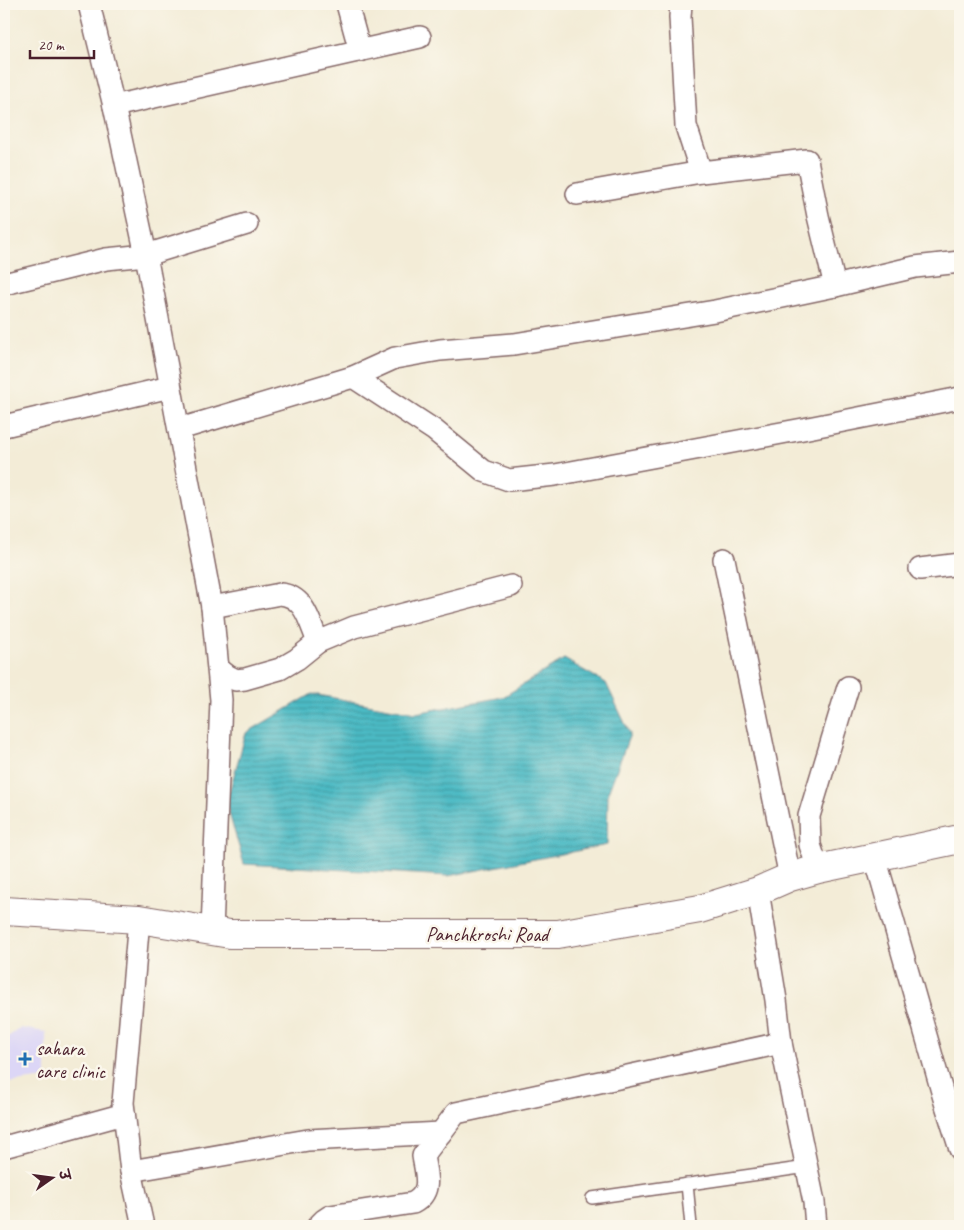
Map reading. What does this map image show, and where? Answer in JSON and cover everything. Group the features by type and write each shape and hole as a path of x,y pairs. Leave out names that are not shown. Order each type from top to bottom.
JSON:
{"street":[{"path":"89,4 114,106 146,255 212,607 221,700 212,931"},
{"path":"347,4 360,51"},
{"path":"681,4 680,17 686,126 701,172"},
{"path":"114,106 420,37"},
{"path":"577,194 701,172 807,160 835,286"},
{"path":"4,284 106,259 146,255 247,224"},
{"path":"180,429 353,377 395,358 440,350 514,344 715,311 915,267 960,262"},
{"path":"353,377 434,430 484,471 509,480 555,476 960,398"},
{"path":"4,426 170,387"},
{"path":"724,559 790,877"},
{"path":"920,569 960,564"},
{"path":"219,669 236,680 245,680 280,669 297,659 318,642 354,627 511,586"},
{"path":"212,607 280,594 291,595 300,601 318,642"},
{"path":"818,869 810,845 809,816 848,687"},
{"name":"Panchkroshi Road","path":"4,911 139,919 230,934 558,934 700,908 758,891 790,877 818,869 960,838"},
{"path":"875,857 953,1100 960,1149"},
{"path":"758,891 782,1044 814,1202 816,1226"},
{"path":"139,919 123,1103 130,1171 143,1226"},
{"path":"318,1226 330,1216 413,1203 421,1199 426,1190 422,1156 456,1113 782,1044"},
{"path":"4,1147 124,1114"},
{"path":"130,1171 308,1140 441,1133"}],"lane":[{"path":"592,1198 807,1167"},
{"path":"687,1184 691,1226"}],"shaded area":[{"name":"sahara care clinic","path":"20,1028 46,1032 46,1078 7,1083 4,1081 4,1040"}],"water":[{"path":"564,659 606,683 630,734 608,793 607,845 448,876 244,864 226,803 246,733 312,694 416,713 503,697"}],"place":[{"name":"sahara care clinic","path":"25,1059"}]}
